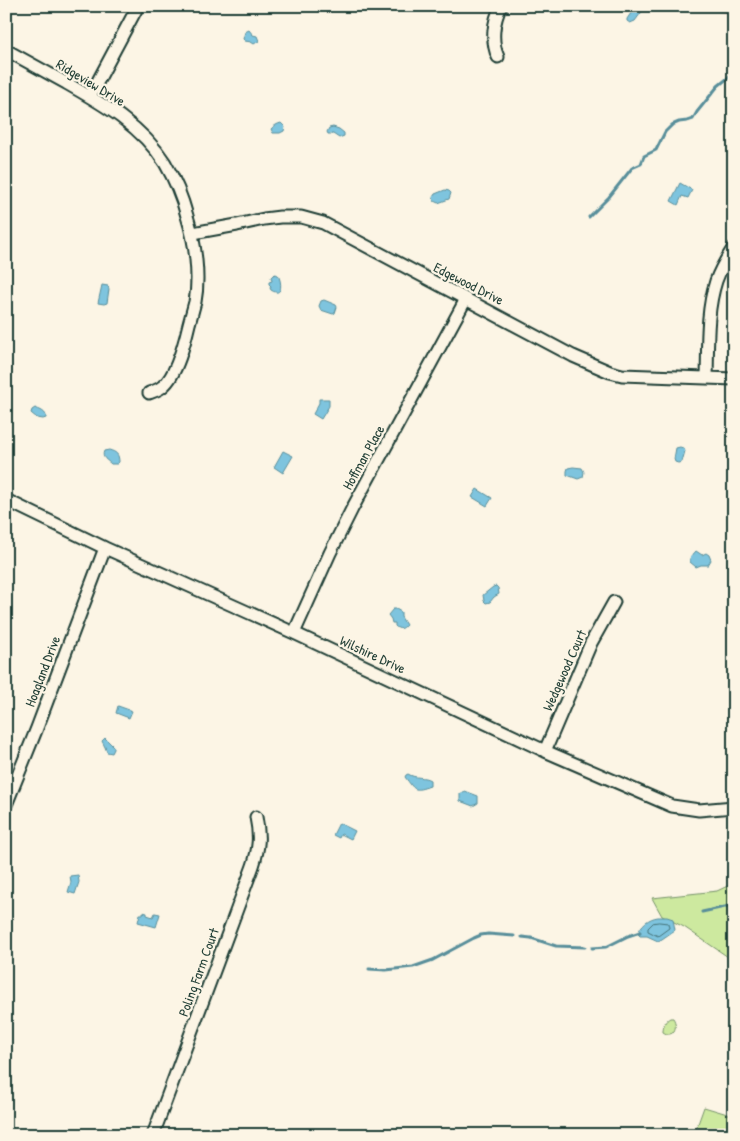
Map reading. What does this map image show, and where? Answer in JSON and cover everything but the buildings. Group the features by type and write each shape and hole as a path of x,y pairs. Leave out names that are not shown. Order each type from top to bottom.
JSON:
{"street":[{"path":"90,96 138,6"},
{"path":"498,57 493,28 501,6"},
{"name":"Ridgeview Drive","path":"6,50 90,96 121,116 151,145 165,163 180,194 193,233 196,273 195,301 182,351 169,378 164,385 156,391 149,393"},
{"name":"Edgewood Drive","path":"193,233 264,219 301,217 323,223 573,356 610,372 622,375 734,379"},
{"path":"707,377 709,317 712,296 716,279 734,247"},
{"name":"Hoffman Place","path":"294,633 352,509 466,299"},
{"name":"Wilshire Drive","path":"6,500 105,548 294,633 545,751 672,806 699,810 734,808"},
{"name":"Hoagland Drive","path":"6,805 105,548"},
{"name":"Wedgewood Court","path":"545,751 592,644 614,602"},
{"name":"Poling Farm Court","path":"153,1135 258,853 259,832 256,817"}],"shaded area":[{"path":"706,6 734,6 734,18"}],"green space":[{"path":"734,883 734,961 684,927 662,916 652,898 717,891"},
{"path":"670,1018 673,1018 675,1021 675,1028 672,1033 667,1034 663,1032 663,1027"},
{"path":"704,1107 734,1116 734,1135 694,1135"}],"water":[{"path":"637,6 643,10 635,21 630,23 627,19"},
{"path":"249,30 253,35 257,36 259,41 254,44 243,39 245,32"},
{"path":"281,123 285,127 284,131 273,133 271,129"},
{"path":"333,127 344,133 344,136 339,138 333,134 328,134 329,128"},
{"path":"680,183 692,190 688,198 682,196 678,205 671,201"},
{"path":"445,190 451,193 449,199 438,203 434,201 433,197 435,194"},
{"path":"276,274 281,285 278,292 271,290 269,284 272,281 271,277"},
{"path":"102,285 108,286 109,289 107,303 104,304 98,303"},
{"path":"324,300 336,305 335,313 321,310 319,306 321,301"},
{"path":"319,399 329,399 329,406 321,419 313,414"},
{"path":"35,408 41,410 46,418 37,418 31,413"},
{"path":"680,447 685,451 682,462 678,463 674,459 676,448"},
{"path":"109,450 118,455 119,462 117,464 111,464 104,457 104,451"},
{"path":"283,451 293,456 283,473 274,467"},
{"path":"568,468 582,468 584,472 583,477 578,479 567,475"},
{"path":"477,489 492,498 487,506 472,497"},
{"path":"696,551 702,555 706,553 709,555 711,560 708,565 696,567 690,562 690,558"},
{"path":"496,586 499,594 486,603 483,595"},
{"path":"393,609 401,612 401,617 406,625 402,628 395,626 395,623 392,623 388,615"},
{"path":"118,706 132,711 129,718 116,713"},
{"path":"105,738 114,747 112,753 107,752 102,741"},
{"path":"408,774 430,780 430,786 415,789 405,777"},
{"path":"465,791 478,796 478,803 473,806 460,801 460,794"},
{"path":"339,823 355,831 351,839 341,834 339,838 333,835"},
{"path":"78,875 79,882 75,894 68,892 71,882 70,876"},
{"path":"143,912 153,917 155,913 160,914 156,927 138,922 140,914 143,914"},
{"path":"658,917 673,919 675,930 658,941 638,934 645,922"}],"waterway":[{"path":"589,217 609,197 632,168 641,164 644,156 656,150 665,132 672,125 693,119 718,86 734,72"},
{"path":"702,912 734,905"},
{"path":"592,948 606,947 640,932"},
{"path":"369,969 386,970 413,967 433,960 481,935 514,936"},
{"path":"522,937 556,946 585,947"}]}
